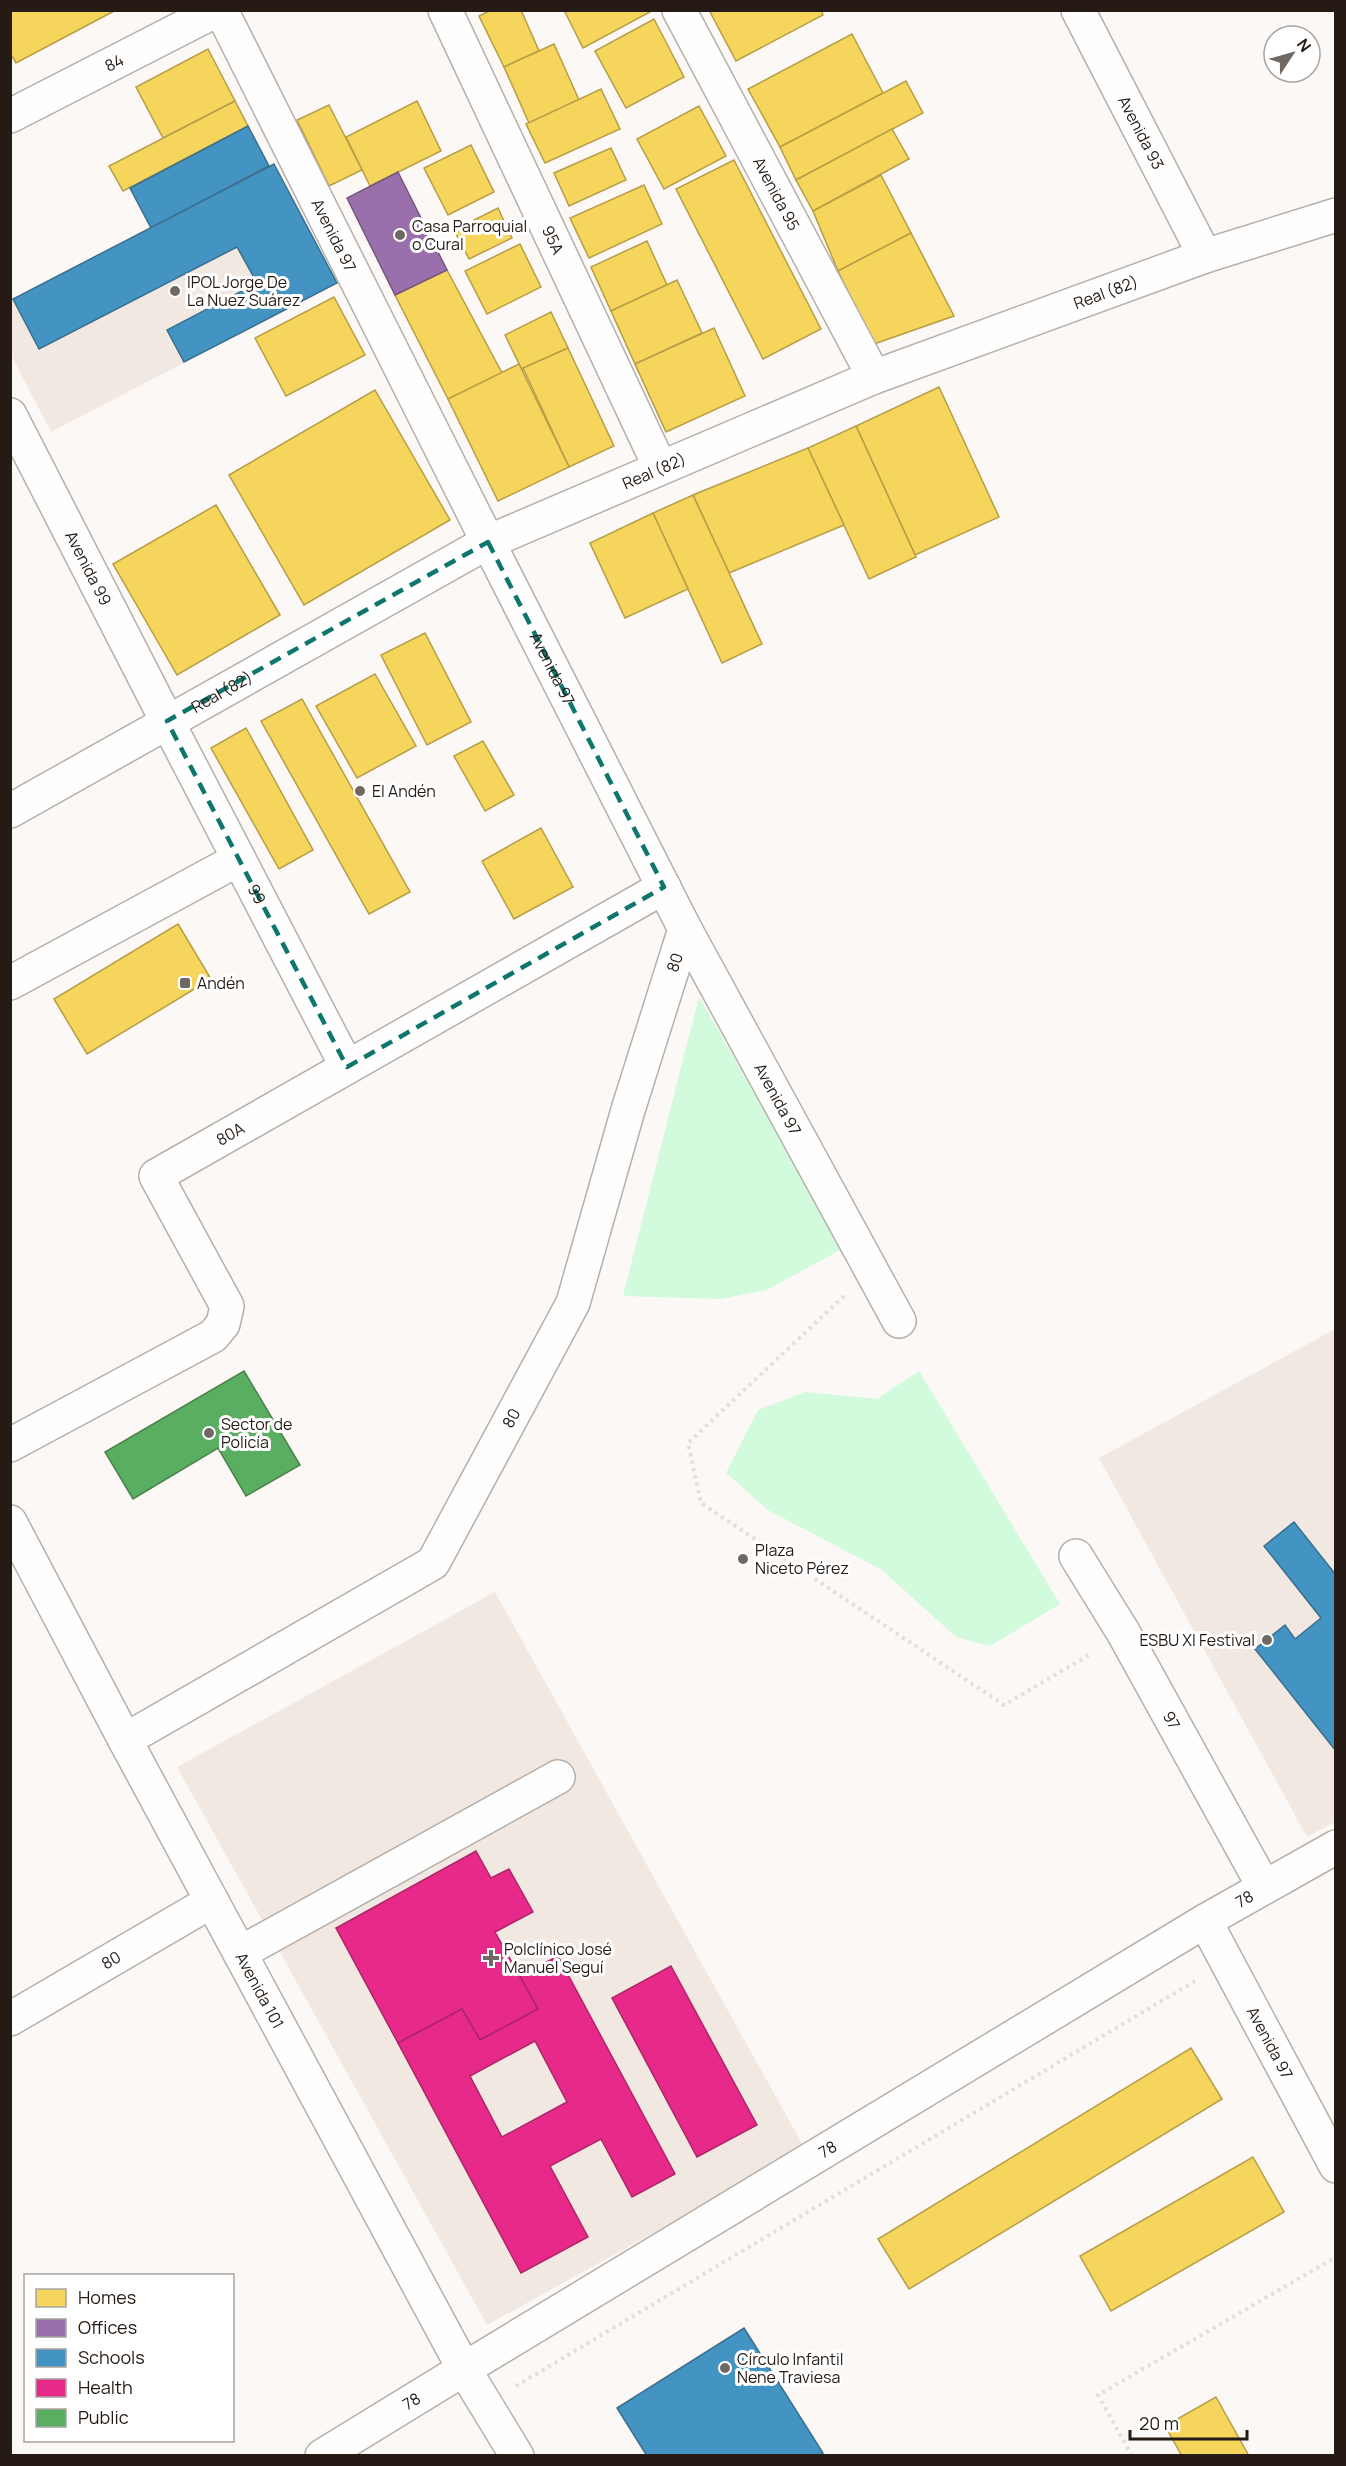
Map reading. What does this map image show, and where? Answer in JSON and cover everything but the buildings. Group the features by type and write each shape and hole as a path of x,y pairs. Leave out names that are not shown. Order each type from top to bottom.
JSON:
{"street":[{"name":"84","path":"10,116 219,10"},
{"name":"Avenida 97","path":"219,10 685,929 899,1321"},
{"name":"95A","path":"445,10 660,467"},
{"name":"Avenida 95","path":"679,10 874,376"},
{"name":"Avenida 93","path":"1078,10 1205,256"},
{"name":"Real (82)","path":"10,811 488,542 874,376 1205,256 1335,215"},
{"name":"Avenida 99","path":"10,415 166,722"},
{"name":"99","path":"166,722 347,1067"},
{"path":"10,983 239,859"},
{"name":"80A","path":"10,1445 213,1336 223,1324 227,1306 156,1176 664,887"},
{"name":"80","path":"125,1740 433,1563 573,1303 628,1110 685,929"},
{"name":"Avenida 101","path":"10,1522 464,2369 517,2456"},
{"name":"97","path":"1077,1556 1123,1632 1264,1887"},
{"path":"240,1953 558,1777"},
{"name":"78","path":"322,2456 1205,1921 1335,1847"},
{"name":"80","path":"10,2019 212,1901"},
{"name":"Avenida 97","path":"1205,1921 1335,2166"}],"path":[{"path":"870,1271 688,1443 701,1503 1004,1705 1091,1654 1123,1632"},
{"path":"486,2405 1227,1962"},
{"path":"1132,2456 1098,2395 1335,2257"}],"highlighted area":[{"path":"488,542 664,887 347,1067 167,721"}],"shaded area":[{"name":"IPOL Jorge De La Nuez Suárez","path":"274,164 337,283 51,432 11,355 11,301"},
{"name":"ESBU XI Festival","path":"1335,1329 1335,1822 1307,1837 1099,1458"},
{"name":"Polclínico José Manuel Seguí","path":"495,1592 805,2149 487,2325 177,1767"}],"green space":[{"path":"699,997 844,1248 767,1290 720,1299 623,1296"},
{"path":"919,1371 1060,1604 990,1646 956,1637 882,1570 768,1510 726,1473 758,1410 805,1392 877,1399"}],"place":[{"name":"Casa Parroquial o Cural","path":"400,235"},
{"name":"IPOL Jorge De La Nuez Suárez","path":"175,291"},
{"name":"El Andén","path":"360,791"},
{"name":"Andén","path":"185,983"},
{"name":"Sector de Policía","path":"209,1433"},
{"name":"Plaza Niceto Pérez","path":"743,1559"},
{"name":"ESBU XI Festival","path":"1267,1640"},
{"name":"Polclínico José Manuel Seguí","path":"491,1958"},
{"name":"Círculo Infantil Nene Traviesa","path":"725,2368"}]}
